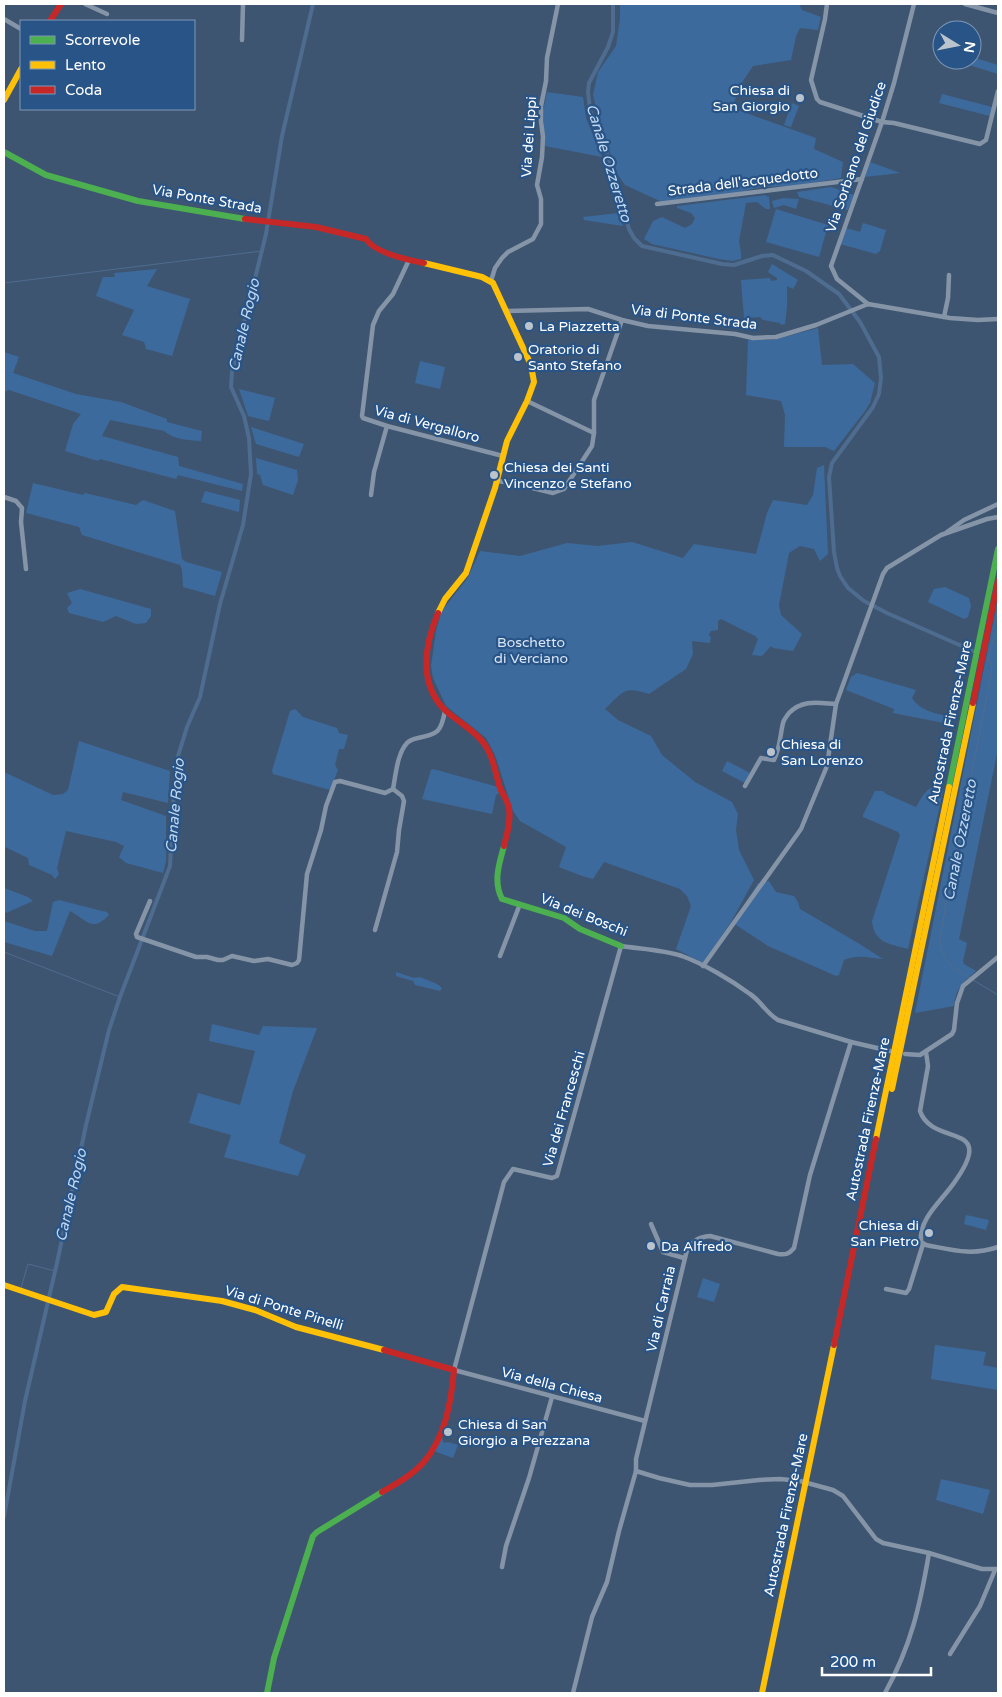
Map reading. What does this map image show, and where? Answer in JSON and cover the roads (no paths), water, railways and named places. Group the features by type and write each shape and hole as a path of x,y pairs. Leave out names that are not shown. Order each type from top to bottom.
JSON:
{"main road":[{"path":"51,20 61,4"},
{"path":"4,100 20,71"},
{"name":"Via Ponte Strada","path":"4,152 46,175 62,180 138,200 264,222 316,226 366,239 370,245 376,248 409,260"},
{"path":"409,260 482,277 491,281 506,311"},
{"name":"Via dei Boschi","path":"506,311 533,370 534,382 527,401 513,426 497,481 466,572 460,584 439,608 431,638 427,667 428,682 434,696 445,710 483,741 509,806 511,819 497,877 497,891 502,899 564,918 580,929 621,946"},
{"name":"Autostrada Firenze-Mare","path":"762,1693 998,549"},
{"name":"Autostrada Firenze-Mare","path":"767,1693 998,581"},
{"name":"Via di Ponte Pinelli","path":"4,1285 94,1315 107,1311 115,1293 122,1287 222,1301 254,1310 296,1327 454,1370"},
{"path":"267,1693 274,1658 313,1536 399,1482 423,1462 432,1450 445,1421 454,1370"}],"street":[{"path":"85,4 107,14"},
{"path":"242,40 244,4"},
{"name":"Via dei Lippi","path":"491,281 495,268 502,258 508,252 533,239 541,224 541,199 537,185 542,157 541,106 546,81 547,58 558,4"},
{"path":"827,4 810,80 816,99 820,102 882,122 894,123 980,144 986,140 998,91"},
{"name":"Via Sorbano del Giudice","path":"868,304 837,279 831,266 882,122 914,4"},
{"path":"965,4 998,13"},
{"path":"4,19 20,28"},
{"name":"Strada dell'acquedotto","path":"657,204 862,179"},
{"name":"Via di Vergalloro","path":"409,260 393,294 379,311 374,326 362,416 387,426 503,456"},
{"path":"944,317 948,298 949,275"},
{"path":"868,304 944,317 978,320 998,318"},
{"name":"Via di Ponte Strada","path":"506,311 588,309 622,320 674,329 765,338 776,337 816,325 868,304"},
{"path":"497,481 512,482 553,493 561,492 564,489 592,446 594,400 622,320"},
{"path":"527,401 594,433"},
{"path":"371,495 374,472 387,426"},
{"path":"4,497 16,501 22,508 26,569"},
{"path":"703,966 801,829 827,766 836,704 883,574 887,568 964,520 998,504"},
{"path":"941,535 998,518"},
{"path":"745,786 761,758 774,760 778,752 783,720 793,710 799,705 809,702 836,704"},
{"path":"150,901 136,934 137,937 146,941 196,957 218,960 236,956 254,961 268,959 292,965 297,963 299,960 307,874 321,830 326,806 335,782 340,781 385,793 389,792 393,788 400,756 406,744 415,738 436,734 441,727 445,710"},
{"path":"375,930 397,852 404,801 402,796 393,788"},
{"path":"500,956 520,904"},
{"name":"Via dei Boschi","path":"621,946 670,953 683,957 703,966 751,994 769,1015 778,1020 851,1042 890,1051"},
{"name":"Via dei Franceschi","path":"454,1370 504,1182 513,1169 552,1178 557,1176 621,946"},
{"path":"905,1054 920,1055 952,1034 959,994 967,981 998,957"},
{"name":"Via di Carraia","path":"573,1693 592,1617 607,1582 636,1471 636,1459 687,1250 693,1240 700,1236 710,1236 785,1255 794,1248 810,1176 851,1042"},
{"path":"886,1289 906,1293 909,1289 923,1244 920,1239 925,1220 948,1192 970,1158 969,1148 964,1140 934,1128 925,1122 922,1117 920,1111 928,1066 926,1052"},
{"path":"650,1224 663,1252 684,1258"},
{"path":"923,1244 970,1253 984,1252 998,1247"},
{"name":"Via della Chiesa","path":"454,1370 645,1421"},
{"path":"502,1567 506,1546 529,1478 552,1397"},
{"path":"636,1471 690,1485 780,1479 816,1485 843,1496 876,1539 883,1543 929,1553 982,1569 997,1569 980,1606 950,1654"},
{"path":"885,1693 909,1641 915,1623 929,1553"}],"waterway":[{"name":"Canale Rogio","path":"4,1517 25,1401 86,1125 109,1030 170,866 174,790 178,756 187,727 200,697 220,604 243,525 251,474 249,438 244,416 231,387 232,372 266,234 282,136 313,4"},
{"name":"Canale Ozzeretto","path":"613,4 613,32 608,47 589,83 588,92 590,110 609,159 629,229 634,238 642,246 722,264 734,265 762,256 773,255 806,271 839,294 860,322 879,357 881,378 879,394 873,407 832,463 829,477 834,552 840,576 848,588 864,601 973,651"},
{"path":"4,283 262,251"},
{"path":"988,660 993,640 998,634"},
{"name":"Canale Ozzeretto","path":"970,978 948,962 942,951 940,936 992,669 990,661 986,658"},
{"path":"4,952 120,997"},
{"name":"Canale Ozzeretto","path":"973,980 998,995"},
{"path":"21,1288 28,1264 55,1271"}],"place":[{"name":"Chiesa di San Giorgio","path":"800,98"},
{"name":"La Piazzetta","path":"529,326"},
{"name":"Oratorio di Santo Stefano","path":"518,357"},
{"name":"Chiesa dei Santi Vincenzo e Stefano","path":"494,475"},
{"name":"Chiesa di San Lorenzo","path":"771,752"},
{"name":"Chiesa di San Pietro","path":"929,1233"},
{"name":"Da Alfredo","path":"651,1246"},
{"name":"Chiesa di San Giorgio a Perezzana","path":"448,1432"}],"park label":[{"name":"Boschetto di Verciano","path":"531,650"}]}
